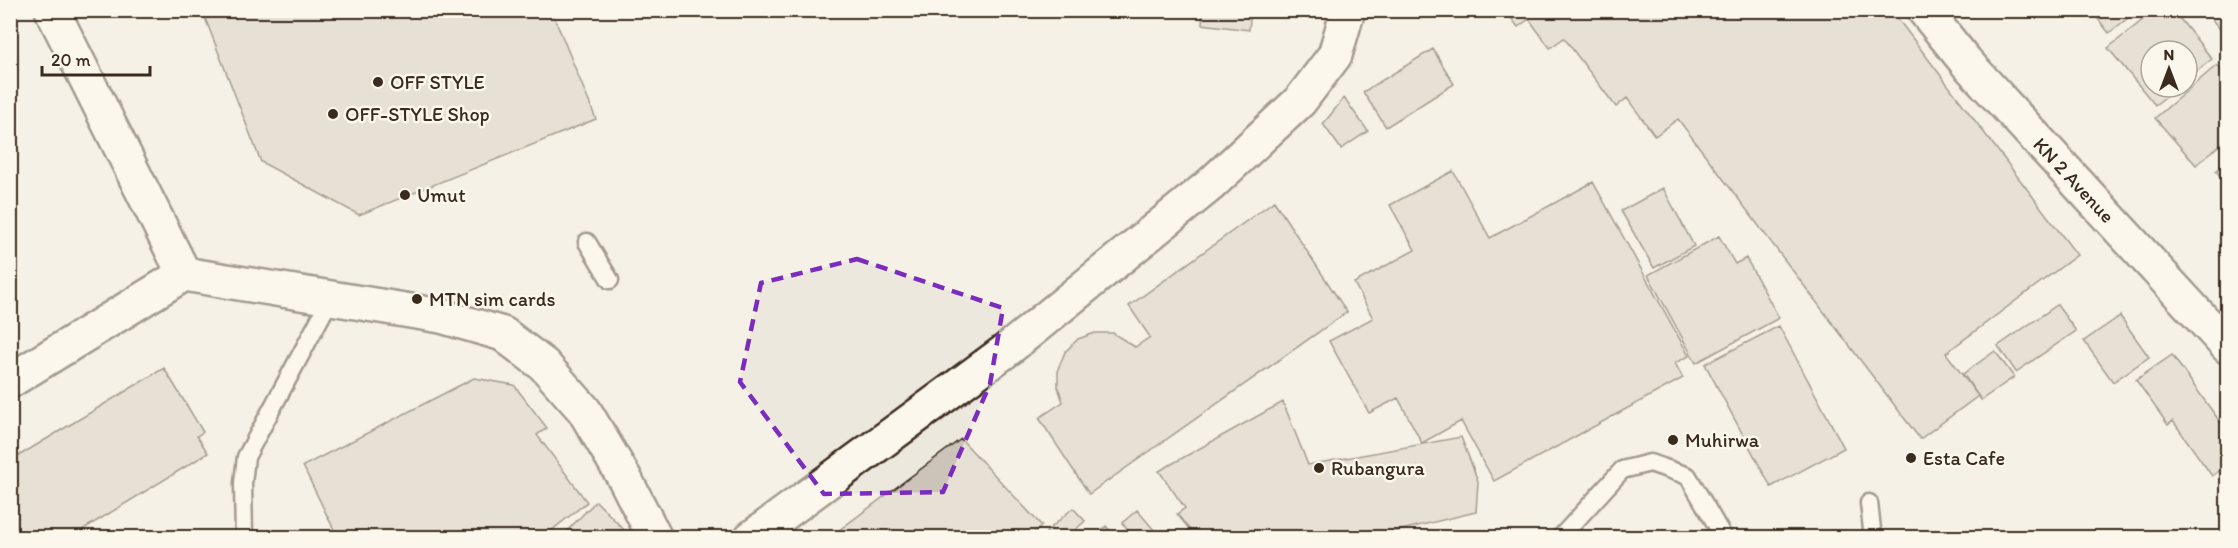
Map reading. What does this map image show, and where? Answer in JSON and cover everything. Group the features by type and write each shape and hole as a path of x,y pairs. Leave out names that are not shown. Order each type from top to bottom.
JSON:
{"street":[{"path":"52,10 184,274"},
{"path":"751,537 1008,349 1210,185 1300,101 1335,55 1348,10"},
{"name":"KN 2 Avenue","path":"1924,10 1966,62 2228,347"},
{"path":"10,381 184,274 441,316 503,334 544,365 584,410 625,479 655,537"}],"lane":[{"path":"587,242 610,280"},
{"path":"244,537 243,483 246,457 331,298"},
{"path":"1567,536 1622,471 1650,463 1688,476 1724,537"},
{"path":"1869,503 1873,537"}],"highlighted area":[{"path":"857,259 1003,308 990,384 943,492 824,494 740,382 761,283"}],"shaded area":[{"path":"10,11 2227,11 2227,537 11,537"}],"building":[{"path":"202,10 562,10 553,14 596,119 359,215 261,162"},
{"path":"1203,10 1251,10 1249,30 1202,24"},
{"path":"1505,10 1891,10 2077,255 1946,353 1978,396 1920,439 1678,119 1655,136 1627,98 1616,107 1564,38 1550,48 1529,19 1518,27"},
{"path":"2091,10 2138,10 2109,33"},
{"path":"2155,10 2173,10 2196,39 2139,39 2139,86 2108,48"},
{"path":"2204,10 2228,10 2228,39"},
{"path":"2199,43 2212,59 2199,69"},
{"path":"1433,49 1454,84 1386,127 1363,92"},
{"path":"2217,65 2228,77 2228,138 2196,165 2155,118 2177,99 2199,99 2199,80"},
{"path":"1344,98 1368,131 1341,149 1323,124"},
{"path":"2150,99 2163,99 2155,105"},
{"path":"2228,162 2228,186 2216,171"},
{"path":"1453,171 1490,238 1593,182 1689,356 1675,363 1683,378 1494,481 1461,421 1422,443 1398,398 1369,413 1329,341 1373,318 1354,283 1415,250 1390,205"},
{"path":"1663,188 1694,246 1654,268 1621,211"},
{"path":"1274,201 1347,312 1089,494 1039,418 1063,402 1058,387 1058,369 1065,352 1078,339 1095,333 1113,333 1135,347 1150,337 1129,306"},
{"path":"1719,236 1735,264 1746,258 1779,318 1696,363 1648,275"},
{"path":"2057,305 2076,331 2016,372 1998,346"},
{"path":"2120,316 2149,357 2113,382 2084,341"},
{"path":"1779,326 1844,448 1771,487 1705,364"},
{"path":"1995,351 2014,377 1981,400 1963,374"},
{"path":"2172,355 2228,433 2228,465 2212,476 2173,421 2168,425 2136,380"},
{"path":"164,368 203,432 197,436 208,453 69,538 10,538 10,461"},
{"path":"474,378 514,385 547,428 537,435 587,502 542,538 338,538 303,466"},
{"name":"Rubangura","path":"1283,402 1308,465 1461,437 1478,481 1476,512 1368,538 1178,538 1189,529 1177,514 1185,508 1159,471"},
{"path":"961,439 1042,526 1027,538 843,538 838,531"},
{"path":"596,501 632,538 560,538"},
{"path":"1073,508 1085,521 1066,538 1052,538 1046,532"},
{"path":"1137,510 1161,538 1135,538 1122,523"},
{"path":"1106,526 1116,538 1093,538"}],"place":[{"name":"OFF STYLE","path":"378,82"},
{"name":"OFF-STYLE Shop","path":"333,114"},
{"name":"Umut","path":"405,195"},
{"name":"MTN sim cards","path":"417,299"},
{"name":"Muhirwa","path":"1673,440"},
{"name":"Esta Cafe","path":"1911,458"},
{"name":"Rubangura","path":"1319,468"}]}
